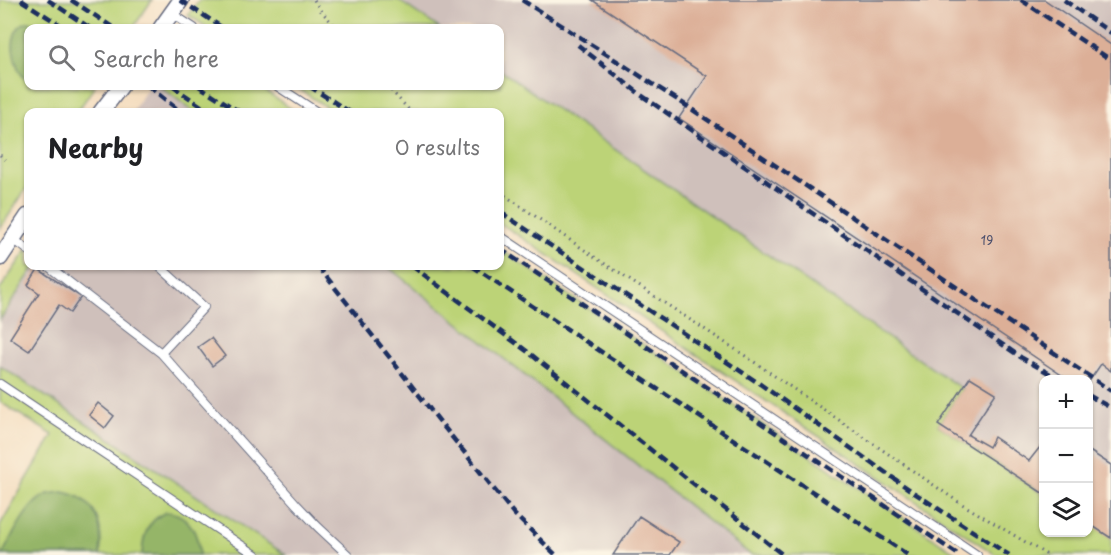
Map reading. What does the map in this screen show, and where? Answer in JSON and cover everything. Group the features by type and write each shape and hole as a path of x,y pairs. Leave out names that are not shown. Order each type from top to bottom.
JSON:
{"street":[{"path":"164,24 180,0"},
{"path":"104,108 118,90"},
{"path":"0,258 24,222"}],"lane":[{"path":"171,13 188,24"},
{"path":"283,90 311,108"},
{"path":"13,239 24,247"},
{"path":"504,239 977,555"},
{"path":"53,270 161,353 297,505 348,555"},
{"path":"161,353 204,307 163,270"},
{"path":"0,384 256,555"}],"path":[{"path":"314,0 333,24"},
{"path":"391,90 407,108"},
{"path":"0,155 5,160"},
{"path":"504,195 957,501 1047,555"}],"shaded area":[{"path":"398,0 1111,0 1111,538 1093,526 1093,375 1039,375 1039,491 938,425 962,389 504,73 504,24 433,24"},
{"path":"146,90 165,90 190,108 135,108"},
{"path":"31,270 399,270 758,555 287,555 0,366 0,320"}],"green space":[{"path":"0,0 152,0 136,24 24,24 24,90 92,90 80,108 24,108 24,192 0,229"},
{"path":"199,0 398,0 433,24 202,24 188,15"},
{"path":"27,22 40,24 24,24 24,77 18,69 13,50 15,33 20,26"},
{"path":"504,73 962,389 938,425 1039,491 1039,537 1093,537 1093,526 1111,538 1111,555 996,555 504,226 504,108 328,108 300,90 504,90"},
{"path":"165,90 264,90 290,108 189,108"},
{"path":"504,252 959,555 751,555 392,270 504,270"},
{"path":"24,254 24,270 32,270 0,320 0,289"},
{"path":"0,366 286,555 0,555 0,525 53,435 0,402"},
{"path":"63,492 77,496 95,514 100,529 100,555 2,555 33,504 48,494"},
{"path":"166,512 181,516 191,526 195,532 199,555 142,555 147,529 154,520"}],"building":[{"path":"592,0 1045,0 1111,45 1111,371 1101,364 1093,376 1062,375 679,118 707,76"},
{"path":"40,270 81,297 70,313 59,305 29,351 10,338 39,293 28,285"},
{"path":"211,338 225,356 212,366 198,347"},
{"path":"970,377 996,393 968,435 989,447 994,437 1029,461 1039,448 1039,491 938,425"},
{"path":"98,403 114,416 105,428 89,415"},
{"path":"1093,453 1111,465 1111,538 1093,526"},
{"path":"639,516 679,542 670,555 613,555"}],"railway":[{"path":"21,0 59,24"},
{"path":"48,0 84,24"},
{"path":"71,0 108,24"},
{"path":"180,0 217,24"},
{"path":"522,0 687,106 1111,391"},
{"path":"1021,0 1111,60"},
{"path":"1064,0 1111,33"},
{"path":"578,45 641,95 1022,358 1052,375"},
{"path":"153,90 176,108"},
{"path":"178,90 204,108"},
{"path":"205,90 234,108"},
{"path":"315,90 344,108"},
{"path":"504,215 760,384 913,492 1009,555"},
{"path":"504,252 959,555"},
{"path":"321,270 514,514 556,555"},
{"path":"417,270 528,352 783,555"},
{"path":"478,270 908,555"},
{"path":"1093,398 1111,408"}]}
